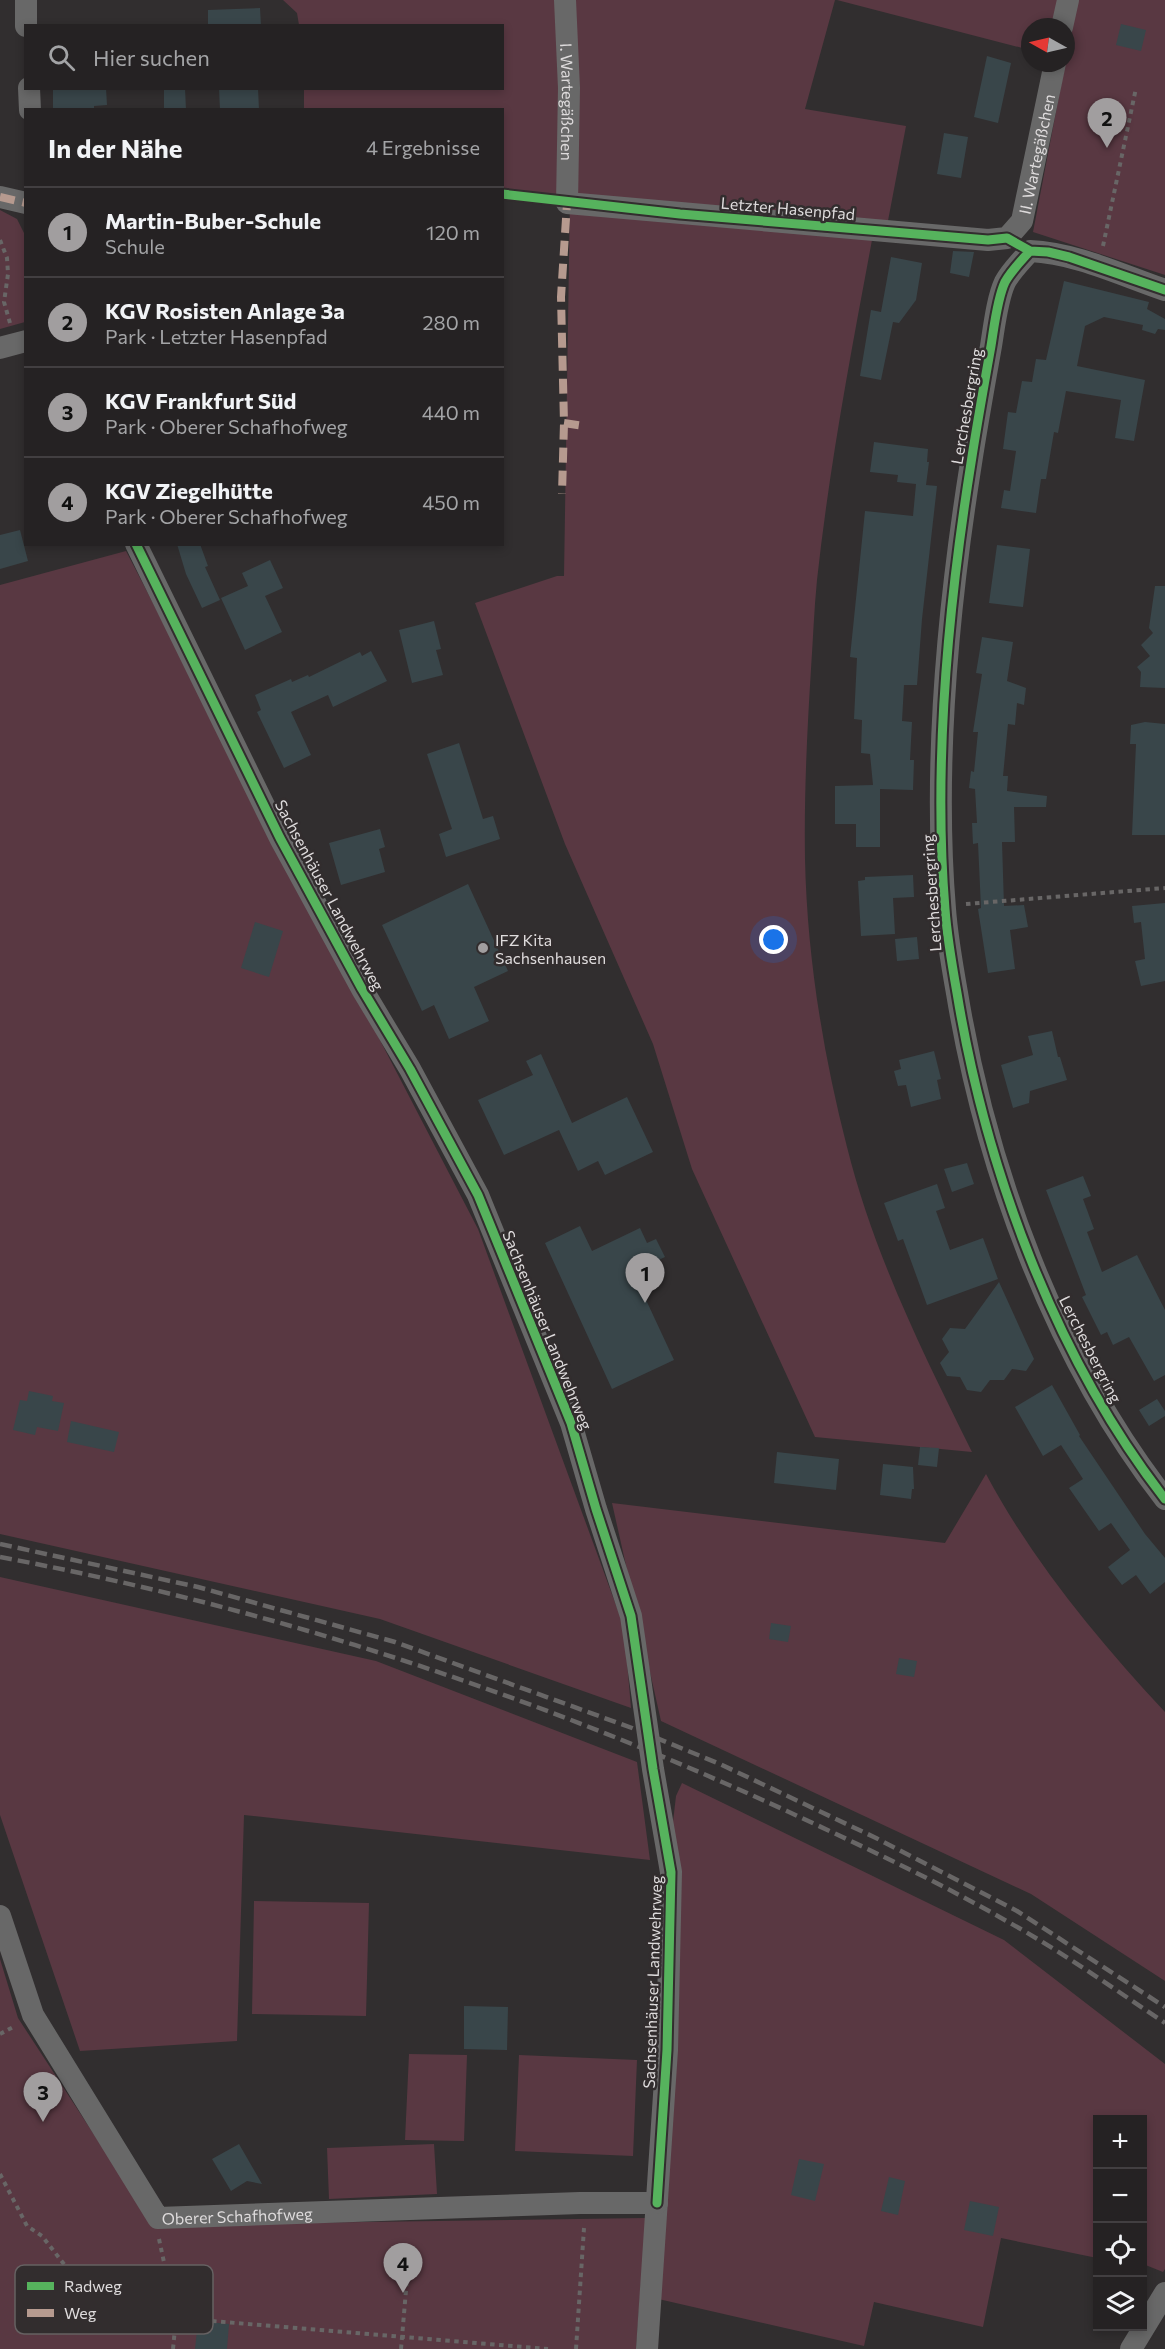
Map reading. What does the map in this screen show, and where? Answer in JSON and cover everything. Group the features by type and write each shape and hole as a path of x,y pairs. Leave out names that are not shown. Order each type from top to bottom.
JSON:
{"street":[{"path":"26,0 26,24"},
{"name":"I. Wartegäßchen","path":"565,0 569,88 567,203"},
{"path":"1064,18 1068,0"},
{"name":"II. Wartegäßchen","path":"1007,238 1022,221 1053,72"},
{"path":"29,90 30,108"},
{"path":"0,197 24,203"},
{"name":"Letzter Hasenpfad","path":"567,203 976,239 1007,238"},
{"name":"Lerchesbergring","path":"1165,290 1070,257 1030,251 1005,283 994,326 963,517 946,689 941,774 948,941 980,1108 997,1170 1032,1262 1073,1351 1111,1419 1165,1499"},
{"name":"Sachsenhäuser Landwehrweg","path":"137,546 280,838 478,1195 571,1423 631,1616 653,1769 671,1872 667,2050 647,2349"},
{"name":"Oberer Schafhofweg","path":"0,1916 33,2015 158,2218 580,2203 657,2203"},
{"path":"1131,2349 1165,2293"}],"path":[{"path":"1102,250 1136,88"},
{"path":"0,240 7,258 8,274 4,302 13,345"},
{"path":"945,906 1165,888"},
{"path":"0,2174 27,2226 42,2236 65,2265"},
{"path":"158,2218 156,2224 165,2265"},
{"path":"576,2349 584,2228"},
{"path":"401,2349 408,2266"},
{"path":"213,2321 548,2349"},
{"path":"173,2349 174,2334"}],"shaded area":[{"path":"283,0 835,0 805,109 906,126 887,226 875,224 822,535 815,602 807,740 806,895 813,968 824,1040 838,1112 858,1187 901,1303 972,1452 815,1437 692,1169 653,1044 565,844 475,603 557,576 564,576 570,197 504,188 504,108 304,108 304,90 504,90 504,24 299,24 297,13"},
{"path":"837,0 1165,0 1165,275 1033,232 1064,72 1075,72 1075,18 1021,18 1021,48"},
{"path":"0,210 17,219 24,233 24,322 0,329"},
{"path":"126,551 478,1229 624,1627 631,1708 380,1619 0,1534 0,585"},
{"path":"986,1474 1024,1538 1068,1599 1115,1657 1165,1712 1165,1981 1031,1894 661,1721 612,1503 945,1543"},
{"path":"0,1577 376,1661 637,1762 650,1860 244,1815 237,2041 80,2051 0,1815"},
{"path":"682,1783 1004,1940 1165,2064 1165,2269 1163,2272 1147,2266 1147,2115 1093,2115 1093,2257 1001,2238 983,2327 874,2302 864,2346 654,2298 673,1822 676,1796"},
{"path":"254,1901 369,1903 366,2016 252,2014"},
{"path":"0,1959 18,2018 153,2225 646,2218 636,2349 0,2349"},
{"path":"409,2054 467,2055 464,2141 405,2140"},
{"path":"519,2055 637,2060 633,2156 515,2151"},
{"path":"434,2144 437,2194 329,2199 327,2148"}],"building":[{"path":"260,8 261,24 208,24 208,10"},
{"path":"1121,24 1146,30 1141,51 1116,45"},
{"path":"987,56 1011,63 998,123 974,117"},
{"path":"53,90 106,90 107,105 94,106 94,108 53,108"},
{"path":"164,90 185,90 186,108 164,108"},
{"path":"219,90 258,90 259,108 220,108"},
{"path":"944,133 968,137 961,178 937,174"},
{"path":"953,251 974,252 969,277 950,273"},
{"path":"891,257 922,263 916,300 899,323 893,322 881,380 860,376 871,310 881,312"},
{"path":"1064,281 1149,302 1147,309 1165,319 1165,330 1158,329 1155,334 1142,330 1143,325 1104,317 1085,326 1077,366 1145,380 1134,441 1115,438 1121,400 1066,391 1058,433 1054,432 1046,479 1041,479 1036,513 1001,508 1004,490 1010,491 1016,451 1003,449 1008,412 1016,413 1022,381 1032,382 1036,359 1046,360"},
{"path":"874,442 928,449 926,485 937,486 917,685 904,685 902,721 912,722 910,760 914,760 913,790 880,789 880,847 856,847 856,824 835,824 835,786 873,785 870,754 861,753 862,720 854,719 857,658 850,657 865,511 913,516 916,484 897,482 898,475 870,472"},
{"path":"20,530 28,561 0,569 0,535"},
{"path":"997,545 1030,549 1023,607 989,603"},
{"path":"178,546 201,546 208,566 205,567 220,600 202,608 186,574"},
{"path":"270,560 283,588 265,596 282,632 245,650 221,598 248,586 242,573"},
{"path":"1155,586 1165,586 1165,688 1140,687 1141,672 1137,667 1150,656 1141,645 1153,633 1149,628"},
{"path":"434,621 441,649 436,650 443,675 412,683 399,630"},
{"path":"982,637 1013,642 1007,681 1026,688 1024,705 1017,703 1015,725 1008,724 1003,776 1008,776 1007,791 1047,796 1046,807 1014,807 1015,842 1002,842 1004,906 1024,905 1028,927 1010,930 1015,969 988,973 978,909 981,908 978,843 973,844 972,823 977,823 975,789 969,788 971,771 974,772 978,732 973,732 982,674 976,673"},
{"path":"371,651 387,681 333,707 328,695 291,712 311,755 284,768 257,712 261,710 255,695 291,679 292,682 308,675 309,677 360,652 362,656"},
{"path":"1145,722 1165,724 1165,835 1132,835 1136,744 1130,744 1131,725"},
{"path":"459,743 483,819 493,816 500,839 446,857 439,834 452,829 427,754"},
{"path":"380,829 385,847 379,849 385,872 341,885 329,843"},
{"path":"913,875 914,897 893,898 895,934 861,936 858,881 865,880 865,877"},
{"path":"468,884 508,971 474,987 489,1021 449,1039 434,1005 422,1011 382,925"},
{"path":"1165,903 1165,981 1141,986 1135,961 1145,959 1141,922 1134,923 1132,906"},
{"path":"255,922 283,931 269,977 241,968"},
{"path":"917,937 919,959 897,961 895,939"},
{"path":"1052,1031 1058,1057 1060,1057 1067,1080 1030,1091 1029,1103 1013,1108 1001,1065 1033,1055 1028,1036"},
{"path":"934,1051 941,1079 937,1080 941,1099 911,1107 906,1085 898,1086 894,1071 901,1069 899,1060"},
{"path":"541,1054 572,1123 627,1097 653,1152 605,1175 598,1161 578,1171 559,1130 504,1155 478,1100 533,1075 526,1061"},
{"path":"967,1163 974,1184 952,1192 944,1169"},
{"path":"1083,1176 1091,1196 1083,1199 1094,1229 1087,1232 1102,1272 1137,1255 1165,1310 1165,1375 1154,1381 1129,1337 1113,1345 1107,1332 1101,1335 1082,1297 1086,1295 1046,1190"},
{"path":"937,1184 945,1208 936,1211 950,1250 983,1238 998,1279 927,1305 903,1239 898,1241 884,1203"},
{"path":"580,1226 592,1251 640,1228 647,1243 656,1239 665,1257 633,1272 674,1360 612,1389 545,1243"},
{"path":"999,1282 1034,1359 1026,1371 1012,1369 1004,1380 990,1380 981,1392 967,1390 960,1377 947,1376 940,1363 949,1352 942,1339 950,1328 965,1329"},
{"path":"1052,1385 1079,1436 1145,1534 1165,1558 1165,1582 1150,1594 1136,1575 1122,1585 1108,1567 1130,1550 1111,1523 1099,1531 1069,1488 1083,1479 1061,1445 1043,1456 1015,1407"},
{"path":"29,1391 53,1396 52,1401 64,1403 58,1431 37,1427 35,1435 13,1430 20,1400 27,1401"},
{"path":"1157,1399 1165,1411 1165,1416 1149,1426 1139,1410"},
{"path":"71,1421 119,1432 114,1452 67,1442"},
{"path":"920,1447 939,1448 937,1467 918,1465"},
{"path":"777,1452 839,1459 836,1490 774,1483"},
{"path":"883,1464 913,1467 914,1489 912,1489 911,1499 880,1495"},
{"path":"771,1623 791,1626 788,1642 769,1639"},
{"path":"899,1658 917,1661 914,1677 896,1674"},
{"path":"464,2006 508,2007 507,2050 464,2049"},
{"path":"239,2144 262,2184 247,2181 231,2191 212,2159"},
{"path":"799,2159 824,2164 815,2201 791,2195"},
{"path":"889,2177 905,2181 898,2215 881,2211"},
{"path":"970,2201 999,2207 993,2236 964,2230"},
{"path":"213,2322 229,2324 227,2349 195,2349 197,2334 213,2334"}],"railway":[{"path":"0,1544 198,1587 395,1642 632,1728 720,1764 876,1838 1017,1911 1165,2007"},
{"path":"0,1557 203,1602 303,1630 402,1660 598,1730 789,1812 929,1879 1050,1946 1165,2023"}],"marked path":[{"path":"0,197 24,203"},
{"path":"559,202 567,203 561,297 564,423 562,494"},
{"path":"564,423 584,426"}],"cycle path":[{"path":"504,194 680,214 988,240 1007,238 1030,251 1069,257 1165,290"},
{"path":"1030,251 1007,278 998,305 973,448 956,573 942,742 942,854 947,930 970,1059 986,1126 1031,1259 1058,1323 1090,1385 1126,1444 1165,1499"},
{"path":"137,546 280,838 478,1195 571,1423 631,1616 653,1769 671,1872 667,2050 657,2203"}],"place":[{"name":"KGV Rosisten Anlage 3a","path":"1107,148"},
{"name":"IFZ Kita Sachsenhausen","path":"483,948"},
{"name":"Martin-Buber-Schule","path":"645,1303"},
{"name":"KGV Frankfurt Süd","path":"43,2122"},
{"name":"KGV Ziegelhütte","path":"403,2293"}]}
